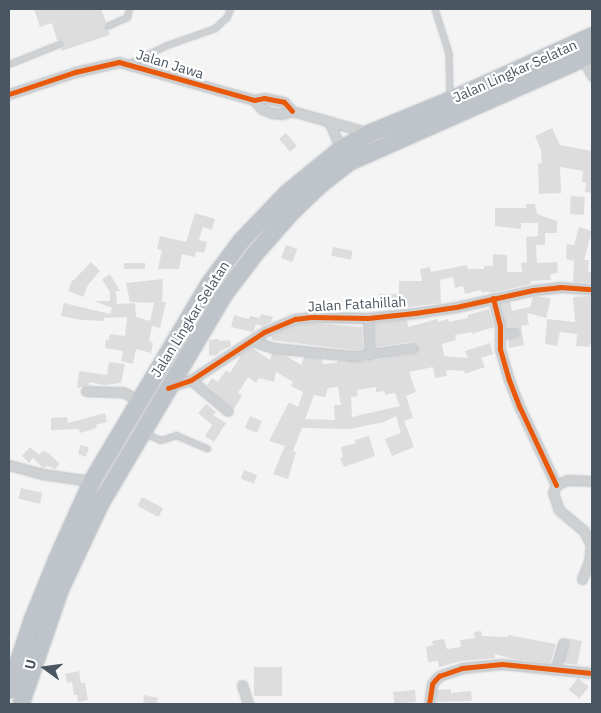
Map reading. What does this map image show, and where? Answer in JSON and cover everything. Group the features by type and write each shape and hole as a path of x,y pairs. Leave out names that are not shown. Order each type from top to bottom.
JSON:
{"highway":[{"name":"Jalan Lingkar Selatan","path":"16,686 102,503 142,432 224,295 313,180 341,149 370,132 450,100 592,36"},
{"name":"Jalan Lingkar Selatan","path":"21,704 16,686 56,561 92,481 214,277 241,241 287,193 350,162 588,57"}],"street":[{"path":"588,57 592,76"},
{"name":"Jalan Jawa","path":"9,94 108,63 129,63 254,100 264,98 284,102 292,111 370,132"},
{"name":"Jalan Jawa","path":"254,100 262,109 272,113 282,114 292,111"},
{"path":"330,122 341,149"},
{"name":"Jalan Fatahillah","path":"168,388 191,380 264,332 303,317 368,318 441,310 513,293 560,287 592,289"},
{"path":"493,298 500,334 500,348 520,408 556,485 553,493 559,510 584,531 591,545 589,562 582,579"},
{"path":"368,318 369,355"},
{"path":"500,334 514,332"},
{"path":"252,340 265,346 296,351 354,356 412,348"},
{"path":"191,380 228,411"},
{"path":"86,391 123,392 140,401"},
{"path":"9,465 42,474 92,481"},
{"path":"556,485 568,480 592,481"},
{"path":"555,670 562,643"},
{"path":"429,704 432,684 439,676 450,671 502,664 592,673"},
{"path":"242,685 248,704"}],"lane":[{"path":"107,26 127,17 129,9"},
{"path":"129,63 167,45 216,28 227,17 230,9"},
{"path":"435,9 450,58 450,100"},
{"path":"9,64 59,44"},
{"path":"142,432 161,440 176,435 207,448"}],"building":[{"path":"34,9 101,9 106,22 103,27 108,30 110,35 61,51 63,43 57,40 52,23 40,27"},
{"path":"552,128 560,145 592,151 592,193 585,192 586,183 582,182 583,171 560,167 561,193 539,194 538,164 542,163 541,150 535,136"},
{"path":"286,133 297,146 290,152 279,139"},
{"path":"571,196 585,197 584,215 570,214"},
{"path":"526,204 535,204 537,214 557,221 557,233 545,233 545,245 536,245 537,263 557,262 558,273 550,274 551,280 530,281 531,284 496,292 481,292 481,290 465,294 463,286 455,288 453,277 440,280 441,303 400,308 400,306 379,305 379,294 399,294 399,281 422,281 420,269 430,267 431,272 467,265 468,269 484,269 484,266 493,266 493,254 507,255 507,272 522,272 521,263 527,262 526,237 538,236 538,223 521,223 521,229 495,226 495,208 526,208"},
{"path":"195,213 215,219 212,230 203,227 199,240 207,242 204,253 196,251 195,257 182,254 179,269 158,269 162,250 157,249 160,236 186,242"},
{"path":"579,227 592,231 584,260 589,260 588,272 592,272 592,283 573,282 574,261 566,259 567,244 574,245"},
{"path":"286,245 297,249 292,262 281,258"},
{"path":"333,247 353,251 351,260 331,256"},
{"path":"91,262 100,271 88,285 83,297 68,291 72,280"},
{"path":"124,263 145,263 145,269 124,269"},
{"path":"110,274 120,291 116,291 117,304 135,303 136,317 150,321 154,303 130,302 126,283 163,279 162,302 166,302 160,328 152,326 149,341 153,343 151,353 136,349 133,364 121,361 123,351 105,348 106,339 109,340 110,334 125,336 127,317 104,318 104,321 81,320 61,316 64,303 110,314 112,308 94,301 110,301 110,292 102,279"},
{"path":"533,296 551,298 546,318 527,313 529,325 521,326 524,345 509,348 508,339 517,337 520,331 516,326 506,327 501,304 510,301 512,311 530,307"},
{"path":"592,296 592,344 589,347 576,346 577,334 560,332 557,346 545,344 547,319 575,322 573,297"},
{"path":"489,309 494,327 472,334 472,332 455,335 456,340 442,344 444,356 468,358 465,351 490,343 493,354 481,358 485,367 465,374 464,371 446,370 447,376 435,378 433,367 409,372 416,392 406,396 413,418 404,421 414,447 392,456 385,439 401,433 396,416 384,422 350,429 302,428 293,451 296,452 288,479 273,474 285,446 269,441 289,402 298,407 303,392 291,386 293,382 276,372 274,382 259,378 256,383 248,377 238,393 242,396 234,409 207,385 212,378 218,382 226,370 230,373 239,356 252,348 270,360 272,354 285,355 301,365 304,357 323,359 322,364 337,363 337,361 370,361 413,354 418,348 417,344 412,342 375,347 374,324 407,320 408,327 437,319 438,322 448,319 449,322 468,318 468,315","holes":["338,387 341,405 334,405 335,420 305,419 314,395 325,397 328,388","376,387 376,392 385,391 385,395 395,393 400,406 352,417 351,397 358,396 357,390"]},
{"path":"261,314 273,317 271,322 263,326 256,324 253,332 231,327 234,315 249,319 250,316 260,318"},
{"path":"311,323 362,327 363,349 354,350 271,340 272,336 296,325"},
{"path":"219,339 219,341 230,340 231,346 220,351 217,355 209,356 209,340"},
{"path":"109,362 125,364 121,383 105,385 89,382 89,385 77,388 79,371 107,375"},
{"path":"206,404 216,412 213,415 226,423 214,442 205,436 212,425 198,413"},
{"path":"105,413 107,422 96,425 97,428 80,433 79,429 51,430 51,418 67,417 68,423"},
{"path":"250,416 262,421 257,433 245,428"},
{"path":"369,436 375,456 344,467 340,458 343,457 341,447 356,443 355,440"},
{"path":"80,445 89,447 86,457 78,454"},
{"path":"30,447 39,455 43,451 48,453 60,464 55,469 48,466 43,468 33,458 29,463 22,456"},
{"path":"244,470 257,475 254,483 241,478"},
{"path":"21,488 42,493 40,504 19,499"},
{"path":"142,497 163,508 158,517 137,506"},
{"path":"481,631 482,636 508,637 508,635 556,644 551,661 550,663 514,659 495,654 495,658 461,661 439,667 438,661 428,662 426,647 433,645 432,641 444,639 447,649 461,647 460,640 475,638 474,632"},
{"path":"566,638 582,641 577,665 563,663 569,644"},
{"path":"254,667 282,667 282,696 254,696"},
{"path":"79,671 81,683 85,683 88,700 78,702 77,695 74,695 72,682 67,683 65,674"},
{"path":"578,678 589,687 579,698 569,690"},
{"path":"451,689 451,693 471,691 472,701 436,702 437,690"},
{"path":"415,690 416,702 394,704 393,692"},
{"path":"144,695 158,698 157,704 143,704"}],"cycle path":[{"path":"9,94 75,72 119,62 254,100 264,98 284,102 292,111"},
{"path":"168,388 191,380 264,332 295,319 311,317 368,318 456,307 533,290 560,287 592,289"},
{"path":"493,298 500,326 500,349 509,380 556,485"},
{"path":"429,704 432,684 435,680 439,676 462,668 502,664 592,673"}]}
